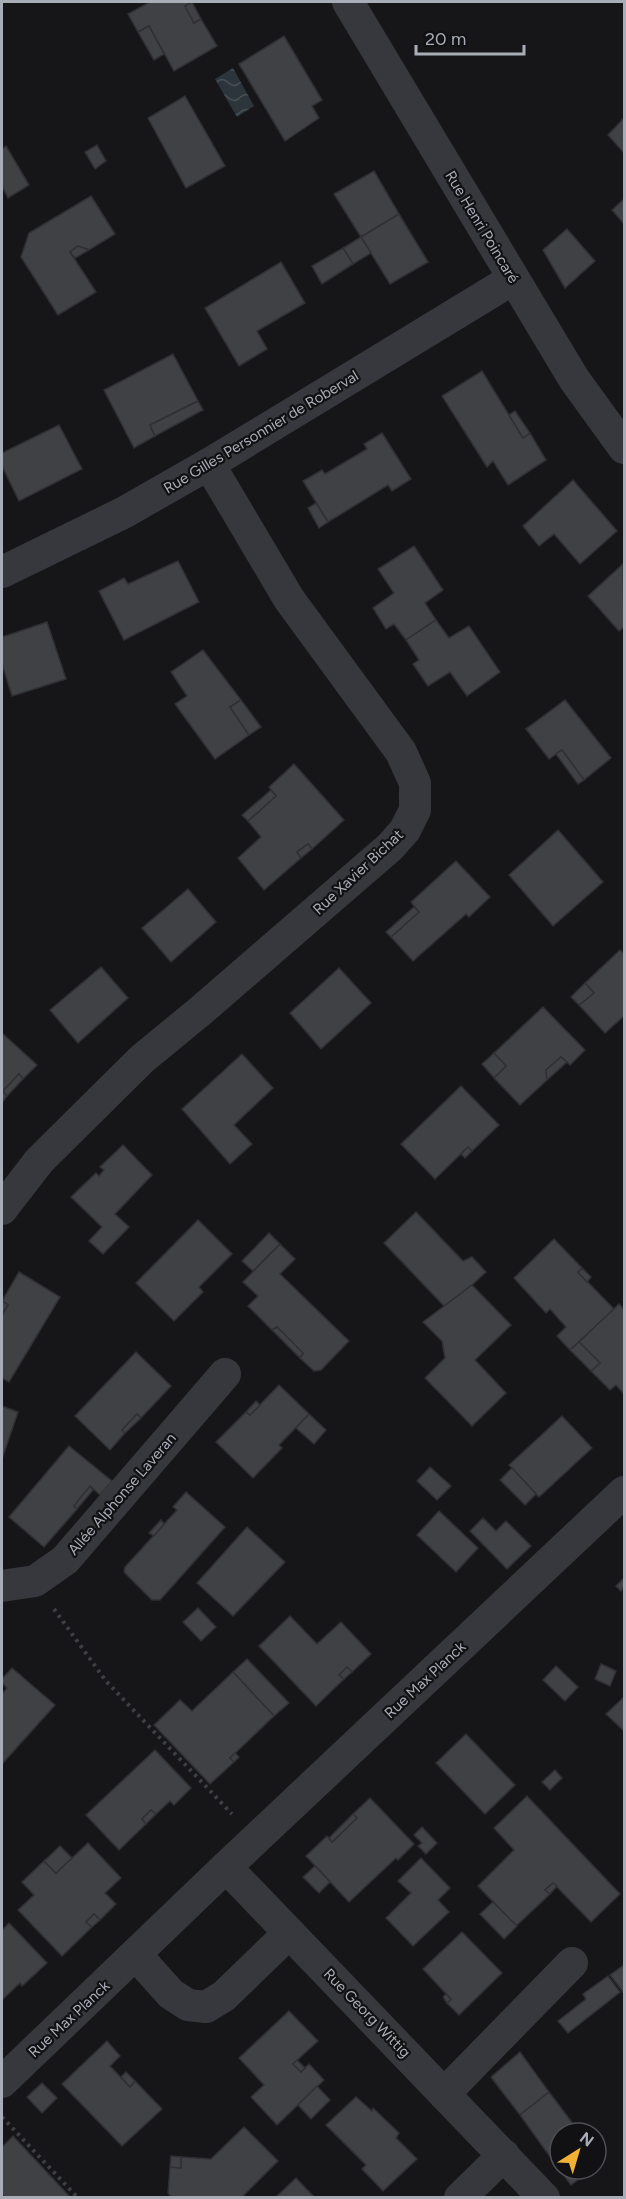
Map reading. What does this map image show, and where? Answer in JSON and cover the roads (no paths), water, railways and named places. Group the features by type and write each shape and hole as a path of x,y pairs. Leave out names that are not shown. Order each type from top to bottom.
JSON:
{"street":[{"name":"Rue Henri Poincaré","path":"348,2 574,379 624,448"},
{"name":"Rue Gilles Personnier de Roberval","path":"2,572 125,512 209,464 513,279"},
{"name":"Rue Xavier Bichat","path":"2,1209 39,1161 89,1109 142,1059 390,847 405,830 416,810 416,783 401,752 289,599 209,464"},
{"name":"Allée Alphonse Laveran","path":"2,1586 35,1581 64,1560 225,1374"},
{"name":"Rue Max Planck","path":"2,2082 226,1867 624,1492"},
{"path":"136,1955 171,1994 188,2005 206,2007 224,1996 289,1933 226,1867"},
{"name":"Rue Georg Wittig","path":"289,1933 544,2198"},
{"path":"444,2094 572,1963"},
{"path":"460,2198 504,2155"}],"water":[{"path":"233,68 254,106 237,117 215,79"}]}
